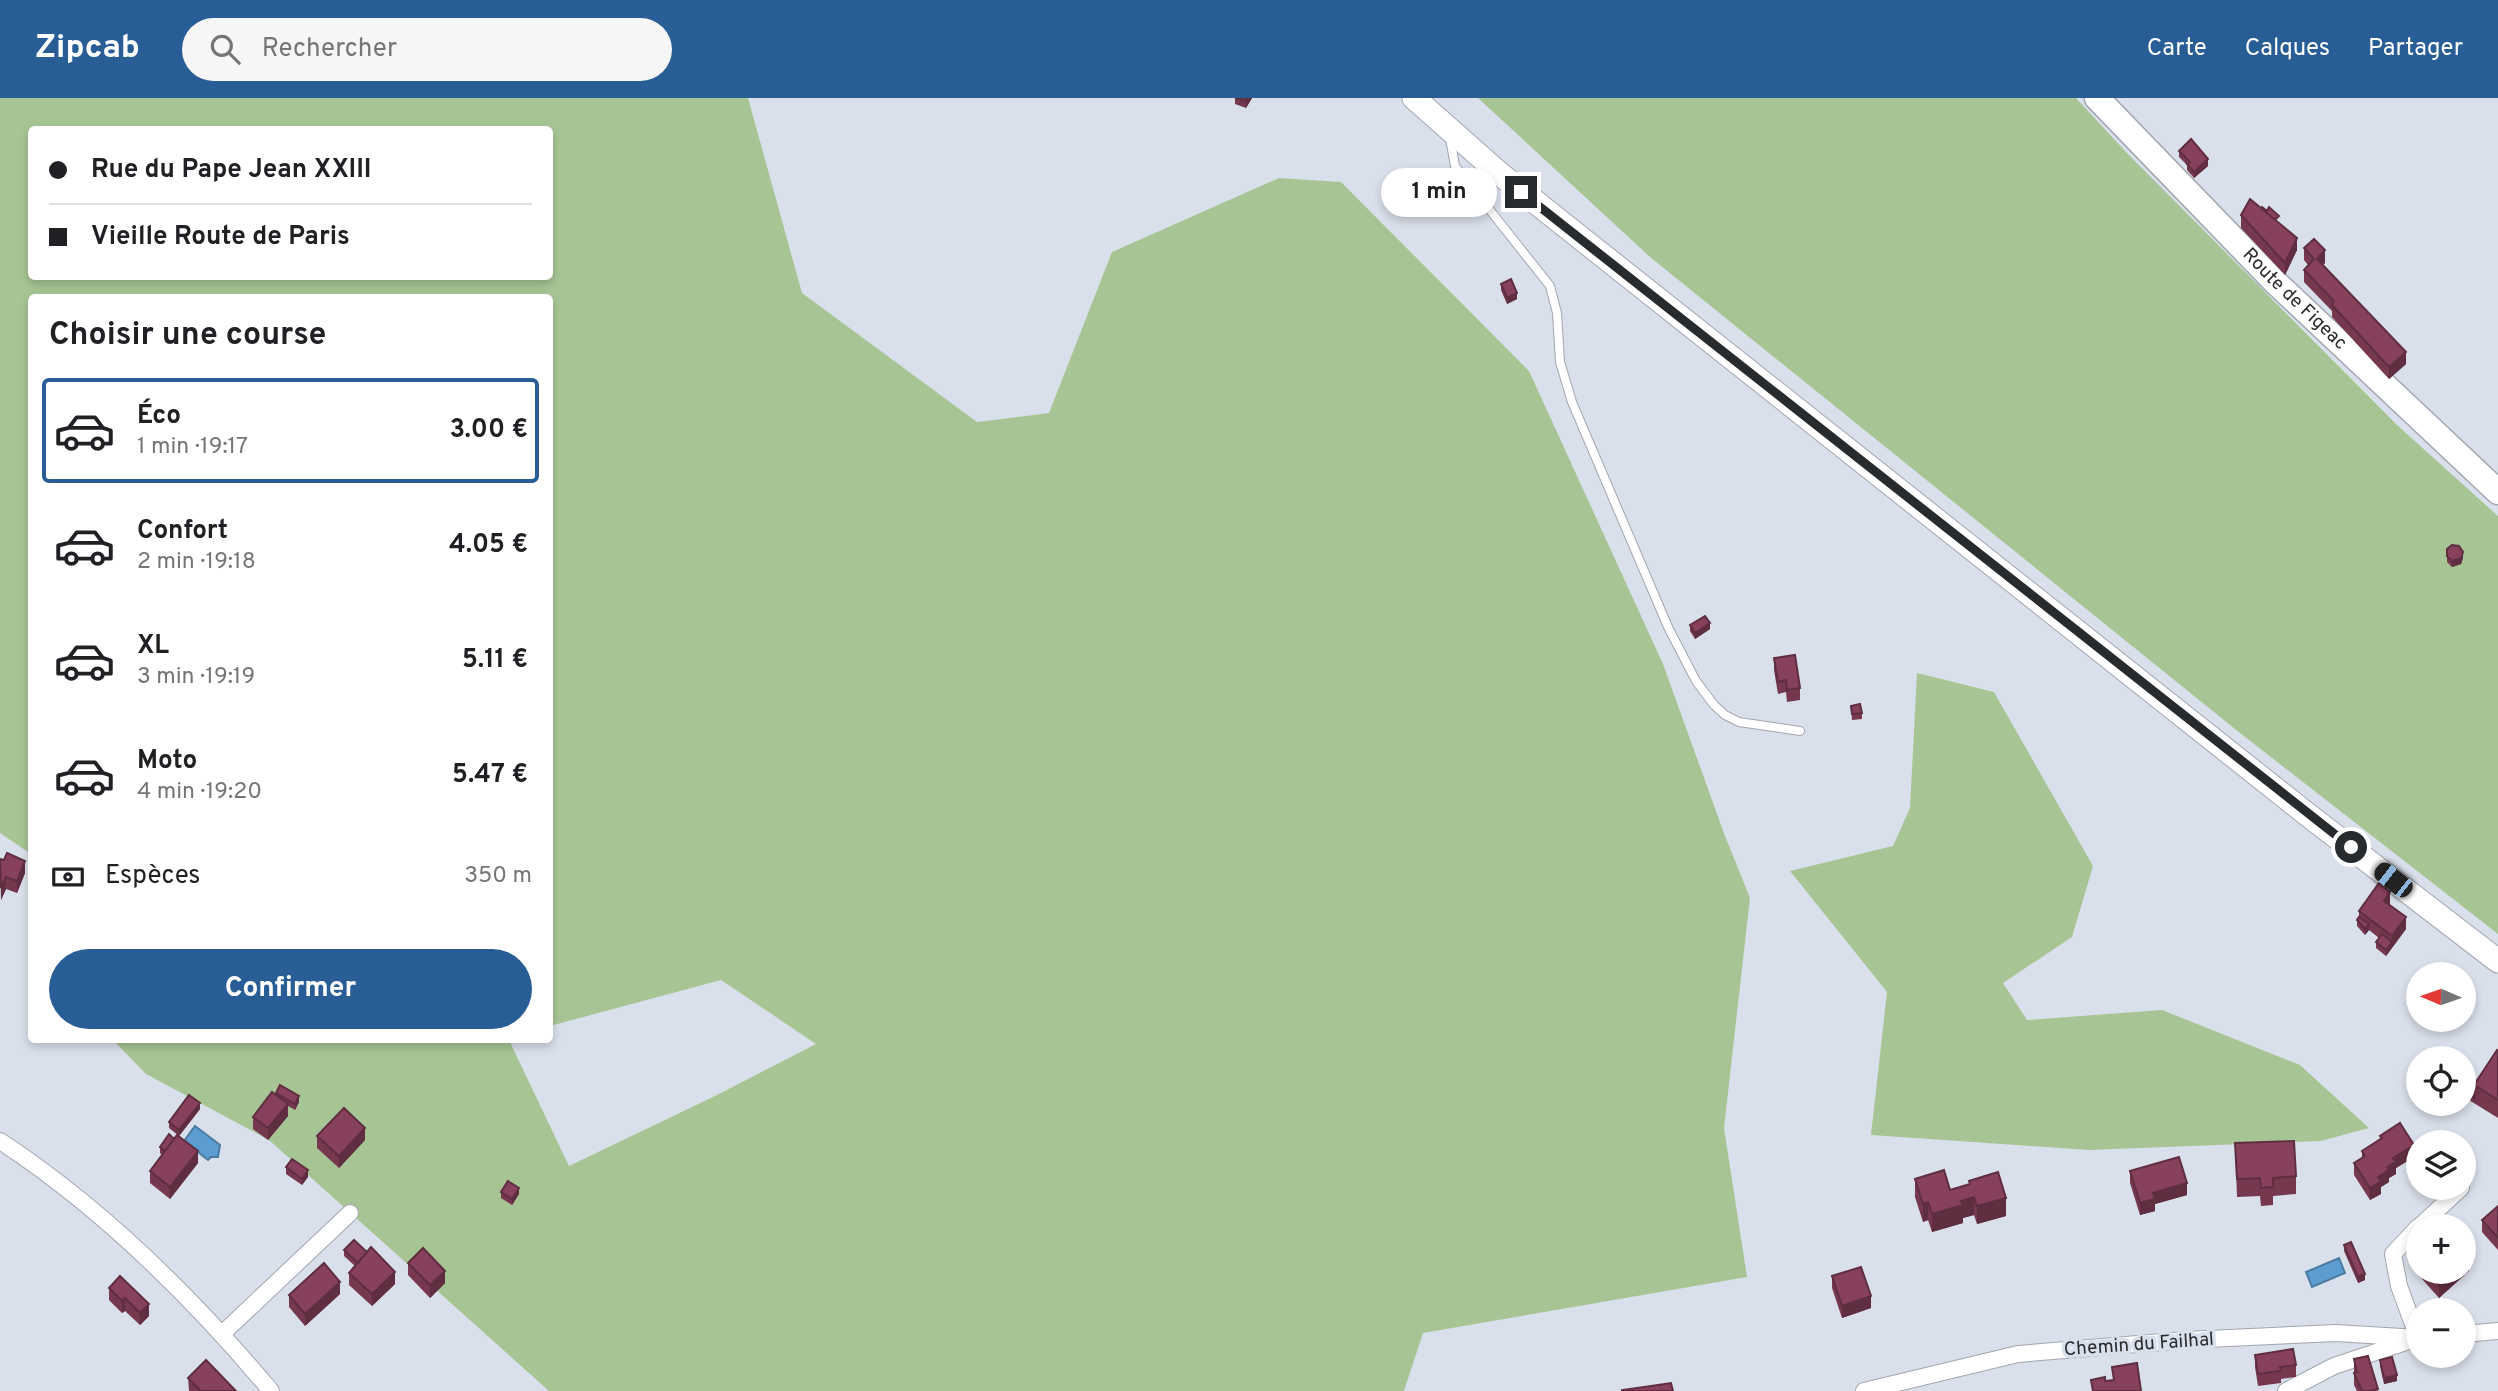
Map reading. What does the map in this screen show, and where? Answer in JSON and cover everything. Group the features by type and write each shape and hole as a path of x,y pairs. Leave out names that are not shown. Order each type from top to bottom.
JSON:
{"main road":[{"name":"Route de Figeac","path":"2097,98 2274,281 2498,492"}],"street":[{"path":"1414,98 1500,174 2308,815 2498,961"},
{"path":"0,1141 42,1168 118,1233 223,1334 271,1391"},
{"path":"2433,1214 2448,1200"},
{"path":"223,1334 350,1213"},
{"path":"2406,1240 2393,1254 2406,1305"},
{"path":"2476,1333 2498,1331"},
{"name":"Chemin du Failhal","path":"1864,1391 2018,1354 2186,1340 2336,1333 2406,1337"},
{"path":"2286,1391 2333,1366 2406,1342"}],"lane":[{"path":"1448,129 1455,166 1550,286 1557,313 1560,362 1572,402 1668,627 1696,681 1714,705 1739,722 1800,731"}],"green space":[{"path":"0,98 748,98 802,293 977,422 1049,413 1112,252 1279,178 1341,182 1529,371 1663,664 1750,898 1724,1128 1747,1277 1423,1333 1404,1391 549,1391 269,1140 146,1074 116,1043 510,1043 569,1166 816,1044 721,980 553,1025 553,294 28,294 28,852 0,833"},
{"path":"1478,98 2076,98 2125,151 2397,425 2498,516 2498,934 2240,733 1650,257"},
{"path":"1917,673 1994,692 2093,866 2072,937 2003,983 2027,1020 2162,1010 2300,1065 2369,1128 2321,1141 2089,1150 1871,1135 1887,992 1790,871 1893,846 1910,808"}],"water":[{"path":"195,1126 220,1145 218,1157 208,1160 184,1141"},
{"path":"2339,1258 2345,1273 2312,1287 2306,1272"}],"building":[{"path":"2191,139 2208,159 2194,172 2187,164 2190,162 2179,151"},
{"path":"2250,199 2297,238 2285,263 2241,215"},
{"path":"2262,207 2267,211 2269,207 2279,216 2275,220"},
{"path":"2314,239 2325,250 2317,259 2406,352 2389,367 2332,305 2334,301 2304,270 2314,259 2304,248"},
{"path":"1511,279 1517,293 1507,298 1501,284"},
{"path":"2452,545 2459,546 2463,552 2461,558 2452,561 2447,556 2447,549"},
{"path":"1705,616 1710,623 1695,633 1690,625"},
{"path":"1795,655 1800,688 1787,690 1786,680 1778,682 1774,658"},
{"path":"1860,704 1862,713 1852,714 1851,706"},
{"path":"7,853 25,861 17,881 6,877 1,888 0,859 4,860"},
{"path":"2379,883 2390,892 2384,901 2406,917 2392,936 2359,911"},
{"path":"2359,917 2369,924 2365,929 2357,920"},
{"path":"2382,934 2392,942 2386,950 2376,942"},
{"path":"2497,1050 2498,1100 2476,1086 2476,1082"},
{"path":"280,1085 299,1096 295,1104 276,1093"},
{"path":"272,1092 288,1104 268,1128 253,1117"},
{"path":"189,1095 200,1103 179,1130 169,1122"},
{"path":"344,1108 365,1128 339,1156 317,1136"},
{"path":"2400,1123 2406,1132 2406,1150 2393,1158 2396,1162 2378,1177 2381,1181 2370,1188 2354,1163 2365,1156 2362,1151 2382,1138 2380,1136"},
{"path":"169,1134 174,1139 165,1151 160,1147"},
{"path":"177,1135 198,1151 170,1187 150,1171"},
{"path":"2294,1141 2296,1176 2273,1178 2273,1187 2261,1188 2260,1178 2237,1179 2235,1143"},
{"path":"2179,1157 2187,1183 2153,1193 2155,1199 2140,1203 2130,1171"},
{"path":"292,1159 308,1170 302,1179 286,1167"},
{"path":"1944,1170 1950,1190 1998,1172 2006,1198 1977,1206 1974,1197 1961,1201 1963,1205 1932,1214 1928,1202 1923,1204 1915,1179"},
{"path":"508,1181 519,1188 512,1199 501,1192"},
{"path":"2498,1206 2498,1238 2482,1220"},
{"path":"354,1240 367,1252 358,1263 344,1250"},
{"path":"2351,1242 2365,1274 2358,1277 2344,1245"},
{"path":"371,1247 395,1272 372,1294 349,1273"},
{"path":"423,1248 445,1271 430,1285 408,1263"},
{"path":"324,1263 340,1282 305,1314 289,1295"},
{"path":"1861,1267 1871,1296 1842,1306 1832,1276"},
{"path":"120,1276 149,1304 140,1313 125,1298 122,1301 109,1288"},
{"path":"2293,1349 2296,1365 2280,1367 2281,1371 2258,1374 2255,1355"},
{"path":"2368,1356 2378,1389 2362,1391 2354,1373 2357,1372 2354,1359"},
{"path":"2392,1357 2397,1375 2384,1378 2380,1360"},
{"path":"206,1360 236,1391 201,1391 188,1378"},
{"path":"2137,1363 2141,1391 2093,1391 2091,1380 2105,1377 2105,1381 2114,1380 2112,1367"},
{"path":"1671,1383 1673,1391 1622,1391 1622,1390"}],"route":[{"path":"1521,192 2351,847"}]}
